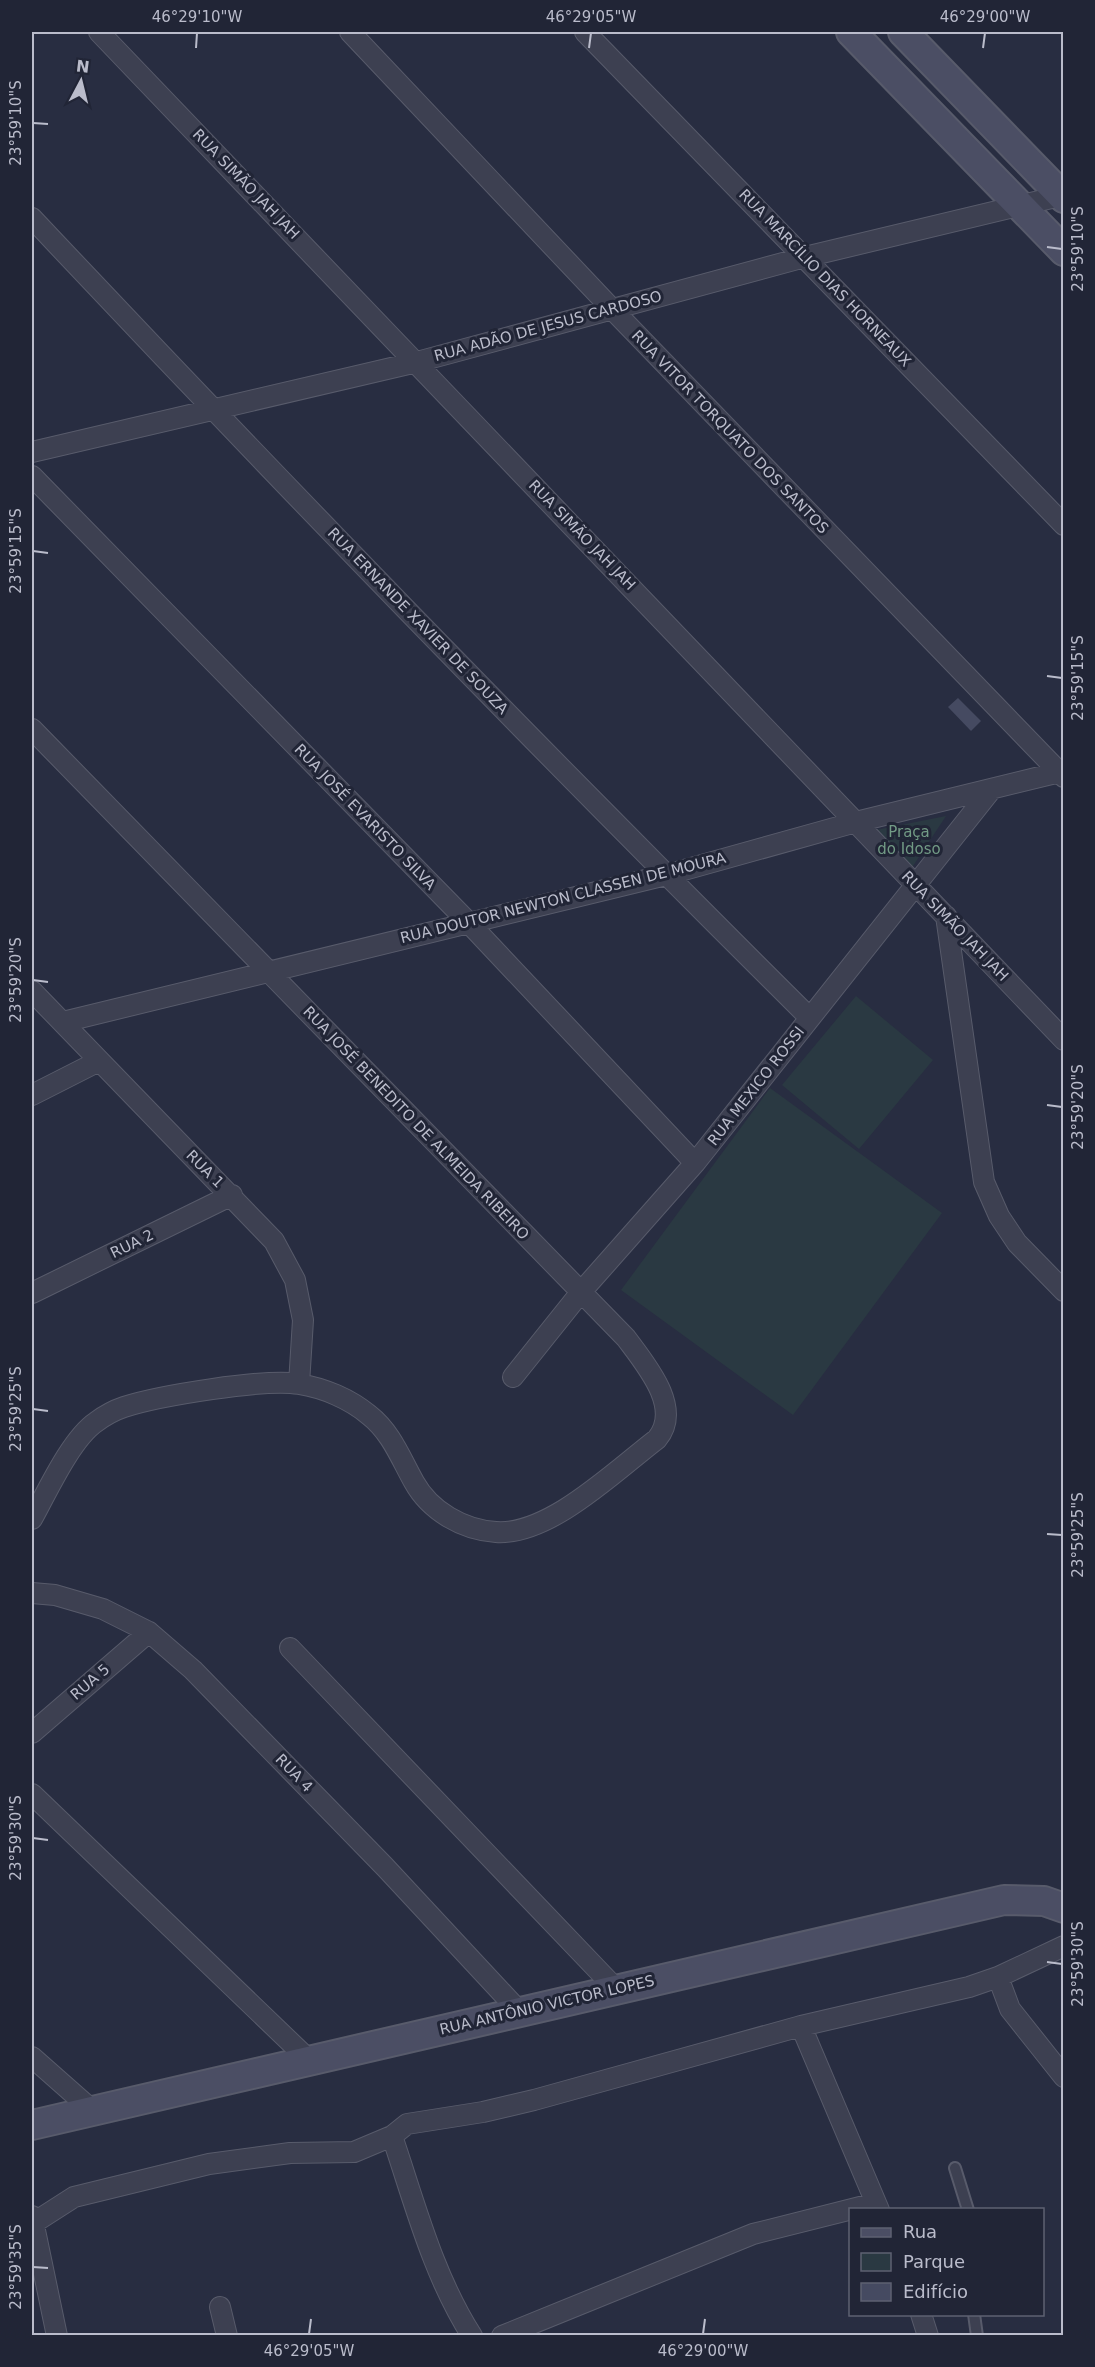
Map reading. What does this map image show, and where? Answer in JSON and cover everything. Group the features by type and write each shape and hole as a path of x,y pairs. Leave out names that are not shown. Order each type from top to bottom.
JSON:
{"main road":[{"path":"851,32 1064,251"},
{"path":"903,32 1063,196"},
{"name":"RUA ANTÔNIO VICTOR LOPES","path":"32,2125 1004,1900 1044,1901 1064,1908"}],"street":[{"name":"RUA SIMÃO JAH JAH","path":"99,32 1064,1040"},
{"name":"RUA VITOR TORQUATO DOS SANTOS","path":"350,32 612,309 1062,774"},
{"name":"RUA MARCÍLIO DIAS HORNEAUX","path":"585,32 1064,525"},
{"name":"RUA ADÃO DE JESUS CARDOSO","path":"32,452 417,362 805,257 1019,204 1063,196"},
{"name":"RUA ERNANDE XAVIER DE SOUZA","path":"32,218 211,409 666,875 810,1018"},
{"name":"RUA JOSÉ EVARISTO SILVA","path":"32,476 468,922 695,1163"},
{"name":"RUA JOSÉ BENEDITO DE ALMEIDA RIBEIRO","path":"32,729 581,1292 639,1356 666,1402 668,1417 665,1430 657,1439 550,1520 524,1531 497,1532 472,1529 432,1505 415,1485 396,1447 371,1416 346,1399 299,1384 266,1383 166,1397 123,1407 94,1423 68,1454 32,1519"},
{"name":"RUA DOUTOR NEWTON CLASSEN DE MOURA","path":"63,1022 267,970 666,875 856,822 1062,774"},
{"name":"RUA MEXICO ROSSI","path":"513,1377 581,1292 695,1163 991,790"},
{"path":"946,916 984,1182 999,1216 1017,1244 1064,1291"},
{"name":"RUA 1","path":"32,991 274,1241 295,1280 303,1320 299,1384"},
{"path":"32,1095 99,1060"},
{"name":"RUA 2","path":"32,1293 232,1196"},
{"name":"RUA 4","path":"32,1593 55,1595 103,1609 149,1632 193,1670 235,1713 377,1859 519,2011"},
{"name":"RUA 5","path":"32,1733 149,1632"},
{"path":"290,1648 617,1990"},
{"path":"32,1794 309,2060"},
{"path":"57,2336 33,2219 74,2197 209,2164 290,2153 354,2152 392,2136 407,2124 483,2112 534,2100 801,2026 998,1977 1064,1946"},
{"path":"998,1977 1010,2009 1064,2077"},
{"path":"801,2026 877,2206"},
{"path":"32,2057 92,2110"},
{"path":"392,2136 439,2272 456,2310 472,2336"},
{"path":"502,2336 753,2234 849,2212"},
{"path":"220,2307 227,2336"},
{"path":"922,2316 927,2336"}],"lane":[{"path":"955,2168 967,2208"},
{"path":"974,2316 977,2336"}],"green space":[{"name":"Praça do Idoso","path":"946,816 911,869 876,830"},
{"path":"856,996 933,1060 859,1149 782,1085"},
{"path":"770,1088 942,1213 793,1415 621,1290"}],"building":[{"path":"958,698 981,721 971,731 948,707"}]}
